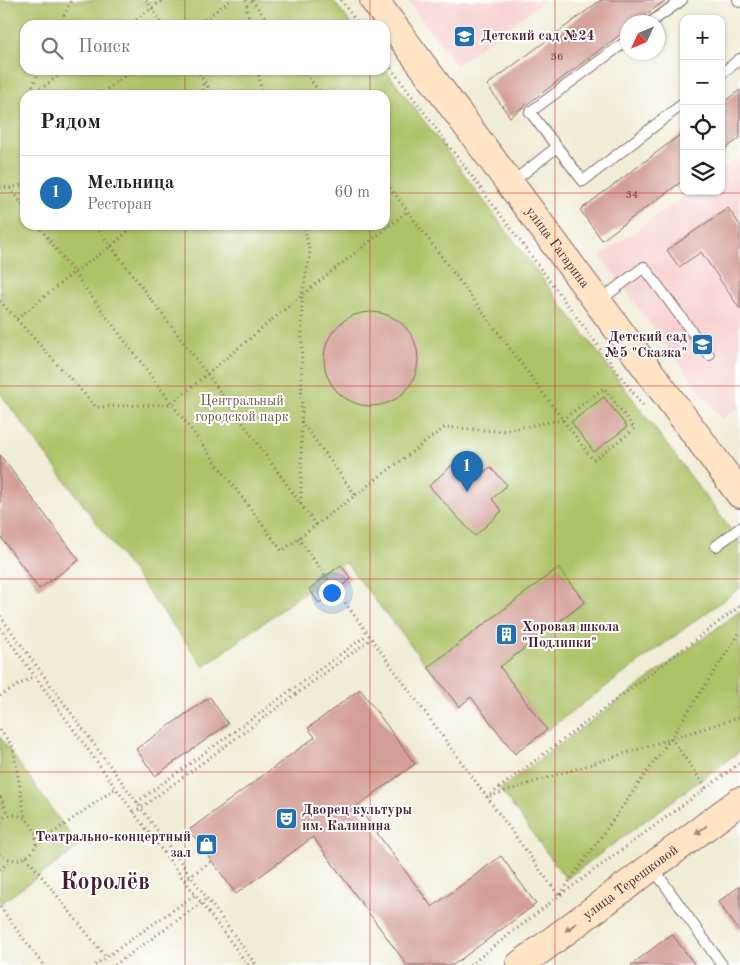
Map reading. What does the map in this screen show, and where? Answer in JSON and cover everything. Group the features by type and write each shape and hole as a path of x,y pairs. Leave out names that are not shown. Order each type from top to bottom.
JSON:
{"street":[{"name":"улица Гагарина","path":"374,0 389,20"},
{"name":"улица Гагарина","path":"390,21 740,494"},
{"name":"улица Терешковой","path":"520,965 740,801"}],"lane":[{"path":"661,15 682,0"},
{"path":"620,46 530,112 583,181 681,105"},
{"path":"725,71 740,59"},
{"path":"511,184 557,147"},
{"path":"598,302 644,267 709,355"},
{"path":"716,546 740,528"},
{"path":"653,867 722,965"}],"path":[{"path":"62,20 71,0"},
{"path":"146,0 160,20"},
{"path":"135,20 162,0"},
{"path":"203,20 231,0"},
{"path":"246,0 249,20"},
{"path":"252,0 266,20"},
{"path":"340,0 355,20"},
{"path":"390,67 645,409"},
{"path":"30,90 38,75"},
{"path":"39,90 59,75"},
{"path":"106,90 126,75"},
{"path":"200,75 210,90"},
{"path":"259,75 261,90"},
{"path":"307,75 318,90"},
{"path":"202,90 203,80"},
{"path":"0,187 10,188 20,185"},
{"path":"42,230 282,551 446,427 499,431 562,420 604,388 635,429 592,460 562,420 390,187"},
{"path":"10,188 20,201"},
{"path":"390,225 408,211"},
{"path":"99,230 208,375 316,526"},
{"path":"18,319 73,273 111,246 129,230"},
{"path":"301,504 302,295 310,254 305,230"},
{"path":"0,301 96,406 171,404 302,295 384,230"},
{"path":"300,421 356,496"},
{"path":"298,538 559,896"},
{"path":"487,797 740,606"},
{"path":"0,616 256,965"},
{"path":"0,628 134,813 248,965"},
{"path":"559,896 671,738 740,632"},
{"path":"137,802 368,635"},
{"path":"134,813 371,639"},
{"path":"0,696 34,676"},
{"path":"487,797 740,717"},
{"path":"0,730 13,747 25,818"},
{"path":"671,738 706,788"},
{"path":"470,965 559,896 740,764"},
{"path":"0,854 11,860 19,860 26,857 36,844 116,788"},
{"path":"0,798 9,816"},
{"path":"0,820 18,815 25,818 35,829 36,844"},
{"path":"26,857 106,957"},
{"path":"0,870 11,860"},
{"path":"185,880 212,861"},
{"path":"95,965 196,894"},
{"path":"115,965 208,898"},
{"path":"0,908 43,965"}],"shaded area":[{"name":"Детский сад №24","path":"408,0 545,0 456,65"},
{"name":"Детский сад №5 \"Сказка\"","path":"740,157 740,406 721,419 600,256 685,195 725,195 725,167"}],"green space":[{"name":"Центральный городской парк","path":"0,0 333,0 348,20 20,20 20,75 390,75 740,542 740,588 547,730 500,667 585,602 558,568 428,667 345,562 204,667 0,393"},
{"path":"740,611 740,751 566,879 500,789"},
{"path":"0,737 79,847 0,904"}],"building":[{"path":"601,0 666,0 646,15 620,15 620,35 510,117 487,85"},
{"path":"740,90 740,138 725,149 725,105 725,101"},
{"path":"680,135 680,183 602,240 580,210"},
{"path":"728,208 740,225 740,309 701,252 679,267 667,250"},
{"path":"371,312 389,316 404,326 414,341 418,359 414,377 404,392 389,402 371,406 353,402 338,392 328,377 324,359 328,341 338,326 353,316"},
{"path":"604,397 627,427 594,452 571,422"},
{"path":"0,455 79,560 39,589 0,536"},
{"path":"462,456 480,476 490,467 507,485 492,499 502,511 475,536 429,486"},
{"path":"341,565 351,579 319,603 309,589"},
{"name":"Хоровая школа \"Подлипки\"","path":"558,568 585,602 500,667 547,730 515,754 471,697 459,707 428,667"},
{"name":"Дворец культуры им. Калинина","path":"360,689 415,764 357,806 432,907 501,856 536,904 453,965 407,965 313,837 236,894 189,830 315,737 308,728"},
{"path":"210,697 228,724 155,776 136,749"},
{"path":"740,886 740,932 718,902"},
{"path":"672,934 695,965 631,965"}],"place":[{"name":"Детский сад №24","path":"465,36"},
{"name":"Детский сад №5 \"Сказка\"","path":"703,345"},
{"name":"Мельница","path":"467,492"},
{"name":"Хоровая школа \"Подлипки\"","path":"506,635"},
{"name":"Дворец культуры им. Калинина","path":"286,818"},
{"name":"Театрально-концертный зал","path":"207,845"}],"district":[{"name":"Королёв","path":"105,883"}]}
